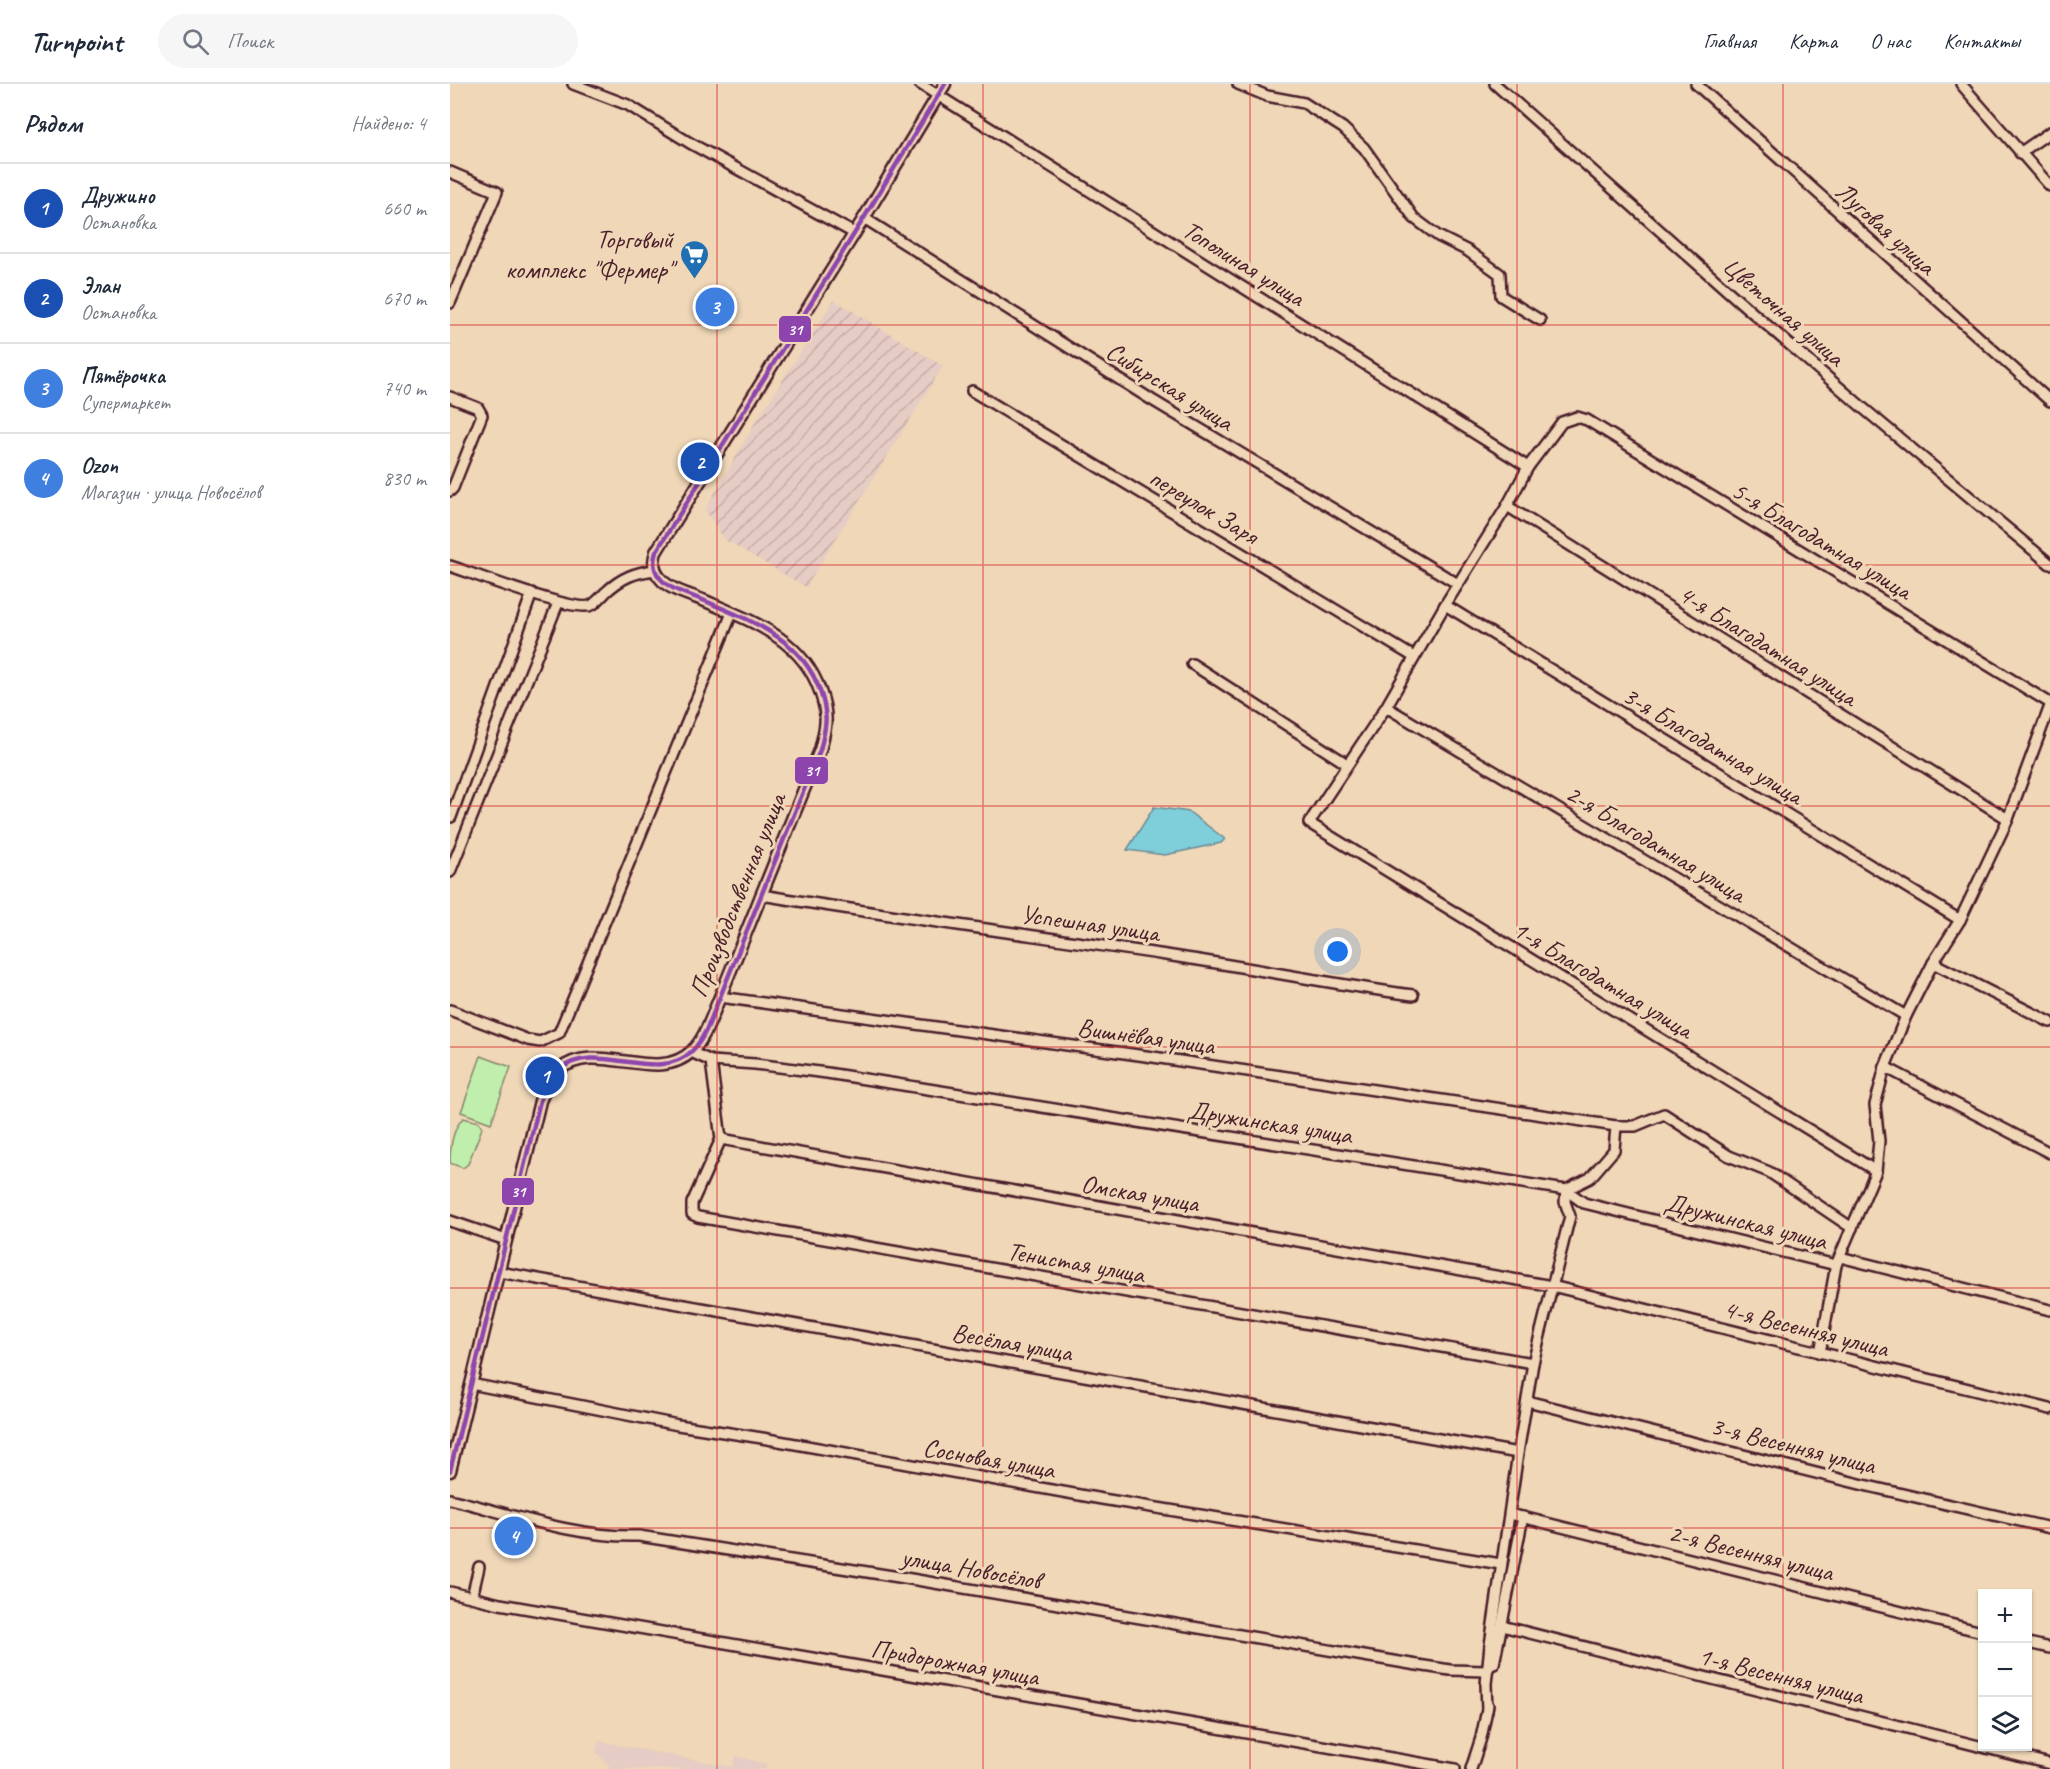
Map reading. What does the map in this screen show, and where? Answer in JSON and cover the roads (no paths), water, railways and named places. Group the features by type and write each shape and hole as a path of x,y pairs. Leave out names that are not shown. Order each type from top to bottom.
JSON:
{"street":[{"path":"573,84 628,105 690,143 854,233"},
{"name":"Тополиная улица","path":"920,84 1528,467"},
{"path":"450,566 558,603 584,608 592,605 627,576 641,571 656,570 653,561 656,552 945,84"},
{"path":"1238,84 1267,96 1304,103 1343,128 1364,148 1414,218 1438,236 1468,250 1500,274 1501,296 1540,320"},
{"name":"Цветочная улица","path":"1495,84 1801,355 2050,564"},
{"name":"Луговая улица","path":"1696,84 2050,401"},
{"path":"1961,84 2050,186"},
{"path":"2020,153 2050,132"},
{"path":"450,172 497,192 450,303"},
{"name":"Сибирская улица","path":"864,218 1152,400 1458,584"},
{"name":"переулок Заря","path":"972,391 1414,657"},
{"path":"450,397 478,408 482,415 450,491"},
{"name":"5-я Благодатная улица","path":"1528,467 1562,422 1577,417 1587,420 2050,705"},
{"path":"1192,664 1347,764 1386,706 1445,605 1507,506 1528,467"},
{"name":"4-я Благодатная улица","path":"1507,506 2007,819"},
{"name":"Производственная улица","path":"656,570 661,579 670,586 777,636 798,652 815,677 824,703 826,726 820,750 720,997 704,1034 691,1052"},
{"path":"451,818 532,593"},
{"path":"450,872 558,603"},
{"name":"3-я Благодатная улица","path":"1445,605 1960,920"},
{"path":"450,1010 528,1040 540,1042 555,1036 732,613"},
{"path":"1820,1353 1838,1261 1876,1171 1879,1141 1875,1105 1885,1067 1906,1016 1933,963 1960,920 2007,819 2050,705"},
{"name":"2-я Благодатная улица","path":"1386,706 1906,1016"},
{"name":"1-я Благодатная улица","path":"1347,764 1309,823 1876,1171"},
{"name":"Успешная улица","path":"761,895 993,931 1163,954 1345,986 1413,995"},
{"path":"1933,963 2050,1022"},
{"name":"Вишнёвая улица","path":"720,997 1153,1057 1616,1126 1635,1126 1664,1114 1729,1156 1769,1173 1852,1228"},
{"path":"450,1471 540,1101 548,1082 558,1070 571,1062 586,1059 657,1064 674,1062 691,1052"},
{"name":"Дружинская улица","path":"691,1052 711,1061 827,1073 1566,1190 1584,1203 2050,1310"},
{"path":"711,1061 721,1140"},
{"path":"1885,1067 2050,1153"},
{"path":"1487,1710 1487,1671 1518,1453 1533,1363 1570,1216 1565,1202 1566,1190 1590,1178 1614,1150 1616,1126"},
{"name":"Омская улица","path":"721,1140 1552,1286"},
{"name":"Тенистая улица","path":"721,1140 692,1203 692,1214 699,1217 1533,1363"},
{"path":"450,1221 506,1240"},
{"name":"Весёлая улица","path":"499,1272 1518,1453"},
{"name":"4-я Весенняя улица","path":"1552,1286 2050,1409"},
{"name":"Сосновая улица","path":"471,1384 678,1425 762,1437 1102,1499 1502,1564"},
{"name":"3-я Весенняя улица","path":"1527,1401 1868,1486 2050,1527"},
{"name":"улица Новосёлов","path":"450,1499 489,1514 610,1536 651,1538 922,1581 1411,1664 1487,1671"},
{"name":"2-я Весенняя улица","path":"1510,1514 1978,1631"},
{"path":"1472,1769 1487,1710 1494,1658 1523,1516"},
{"path":"472,1597 479,1567"},
{"name":"Придорожная улица","path":"450,1592 544,1612 1455,1769"},
{"name":"1-я Весенняя улица","path":"1502,1626 2050,1764"},
{"path":"2032,1644 2050,1648"},
{"path":"1487,1671 1494,1658"}],"water":[{"path":"1154,807 1189,812 1225,839 1221,843 1165,855 1127,850"}],"place":[{"name":"Торговый комплекс \"Фермер\"","path":"694,280"},
{"name":"Пятёрочка","path":"715,307"},
{"name":"Элан","path":"700,462"},
{"name":"Дружино","path":"545,1076"},
{"name":"Ozon","path":"514,1536"}]}
